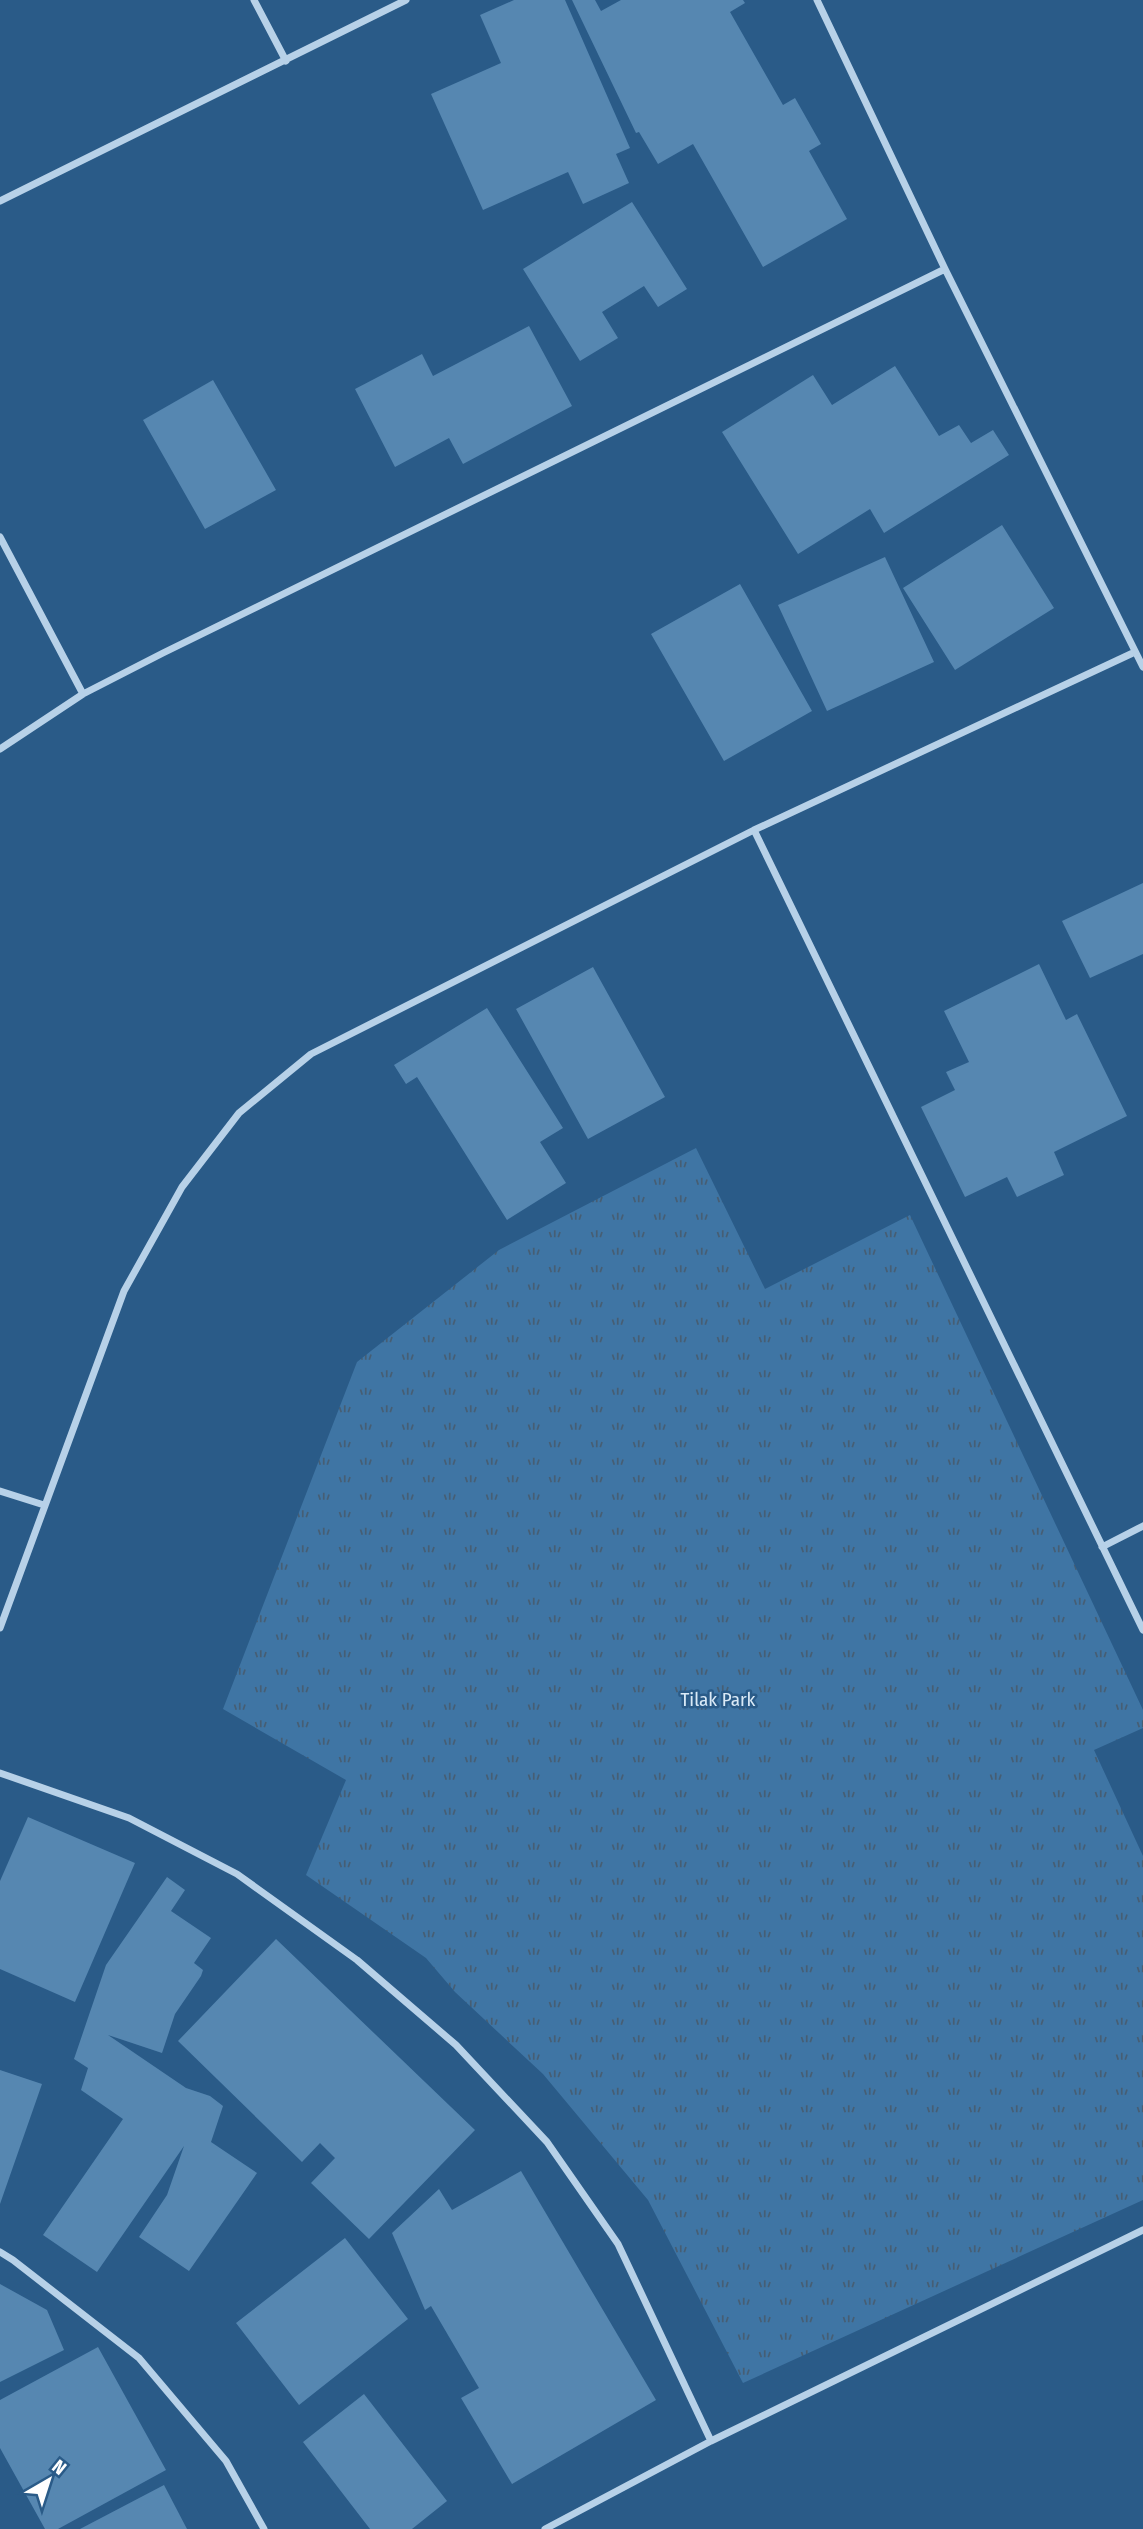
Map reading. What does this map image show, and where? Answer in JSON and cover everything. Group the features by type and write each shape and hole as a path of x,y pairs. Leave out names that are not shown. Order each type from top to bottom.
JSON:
{"street":[{"path":"254,0 286,61"},
{"path":"0,201 406,0"},
{"path":"817,0 945,269 1143,667"},
{"path":"0,749 83,694 945,269"},
{"path":"0,537 83,694"},
{"path":"0,1628 124,1291 182,1187 239,1113 311,1054 754,831 1135,652"},
{"path":"754,831 1143,1630"},
{"path":"0,1491 44,1505"},
{"path":"1102,1547 1143,1526"},
{"path":"0,1773 129,1818 237,1874 357,1960 456,2045 547,2142 618,2244 711,2441"},
{"path":"545,2529 711,2441 1143,2230"},
{"path":"0,2252 139,2358 226,2460 264,2529"}],"green space":[{"name":"Tilak Park","path":"696,1148 765,1289 910,1215 1143,1710 1143,1728 1094,1750 1143,1856 1143,2200 743,2383 648,2200 543,2074 455,1992 426,1958 306,1875 346,1780 223,1709 357,1362 499,1250"}],"building":[{"path":"514,0 565,0 630,148 616,154 629,183 583,204 568,172 483,210 431,94 501,63 480,15"},
{"path":"572,0 595,0 601,11 621,0 743,0 745,3 730,12 783,105 795,98 821,144 809,151 847,219 763,267 693,144 658,164 639,132 636,133"},
{"path":"632,202 687,289 658,307 644,286 602,312 618,338 580,361 523,269"},
{"path":"529,326 572,406 463,464 449,438 395,467 355,389 422,354 433,376"},
{"path":"895,366 939,436 959,425 971,443 993,430 1009,455 884,533 870,509 798,554 722,432 813,375 832,405"},
{"path":"213,380 276,490 205,529 143,420"},
{"path":"1002,525 1054,608 955,670 903,588"},
{"path":"885,557 934,662 827,711 778,605"},
{"path":"740,584 812,711 724,761 651,634"},
{"path":"1143,883 1143,954 1090,978 1062,921"},
{"path":"1039,964 1066,1020 1077,1014 1127,1116 1054,1152 1064,1175 1017,1197 1007,1177 965,1197 921,1107 955,1090 946,1072 969,1062 944,1011"},
{"path":"593,967 665,1097 588,1139 516,1009"},
{"path":"487,1008 563,1128 540,1142 566,1183 507,1220 417,1077 406,1084 394,1065"},
{"path":"28,1817 135,1863 75,2002 0,1969 0,1881"},
{"path":"167,1877 185,1890 171,1911 211,1938 194,1963 203,1970 201,1976 175,2014 162,2053 108,2035 186,2088 210,2096 223,2106 211,2142 257,2173 189,2271 139,2237 167,2195 184,2146 97,2272 43,2235 123,2119 81,2090 88,2068 74,2059 106,1965"},
{"path":"276,1939 475,2130 369,2239 311,2183 335,2158 320,2143 302,2162 178,2041"},
{"path":"0,2070 42,2084 0,2204"},
{"path":"521,2171 656,2400 512,2484 461,2398 479,2388 431,2306 425,2310 392,2233 439,2189 452,2210"},
{"path":"345,2238 408,2319 299,2405 236,2323"},
{"path":"0,2284 47,2310 64,2350 0,2382"},
{"path":"98,2347 166,2470 58,2529 45,2529 0,2448 0,2400"},
{"path":"364,2394 447,2501 412,2529 370,2529 303,2442"},
{"path":"164,2485 187,2529 80,2529"}]}
